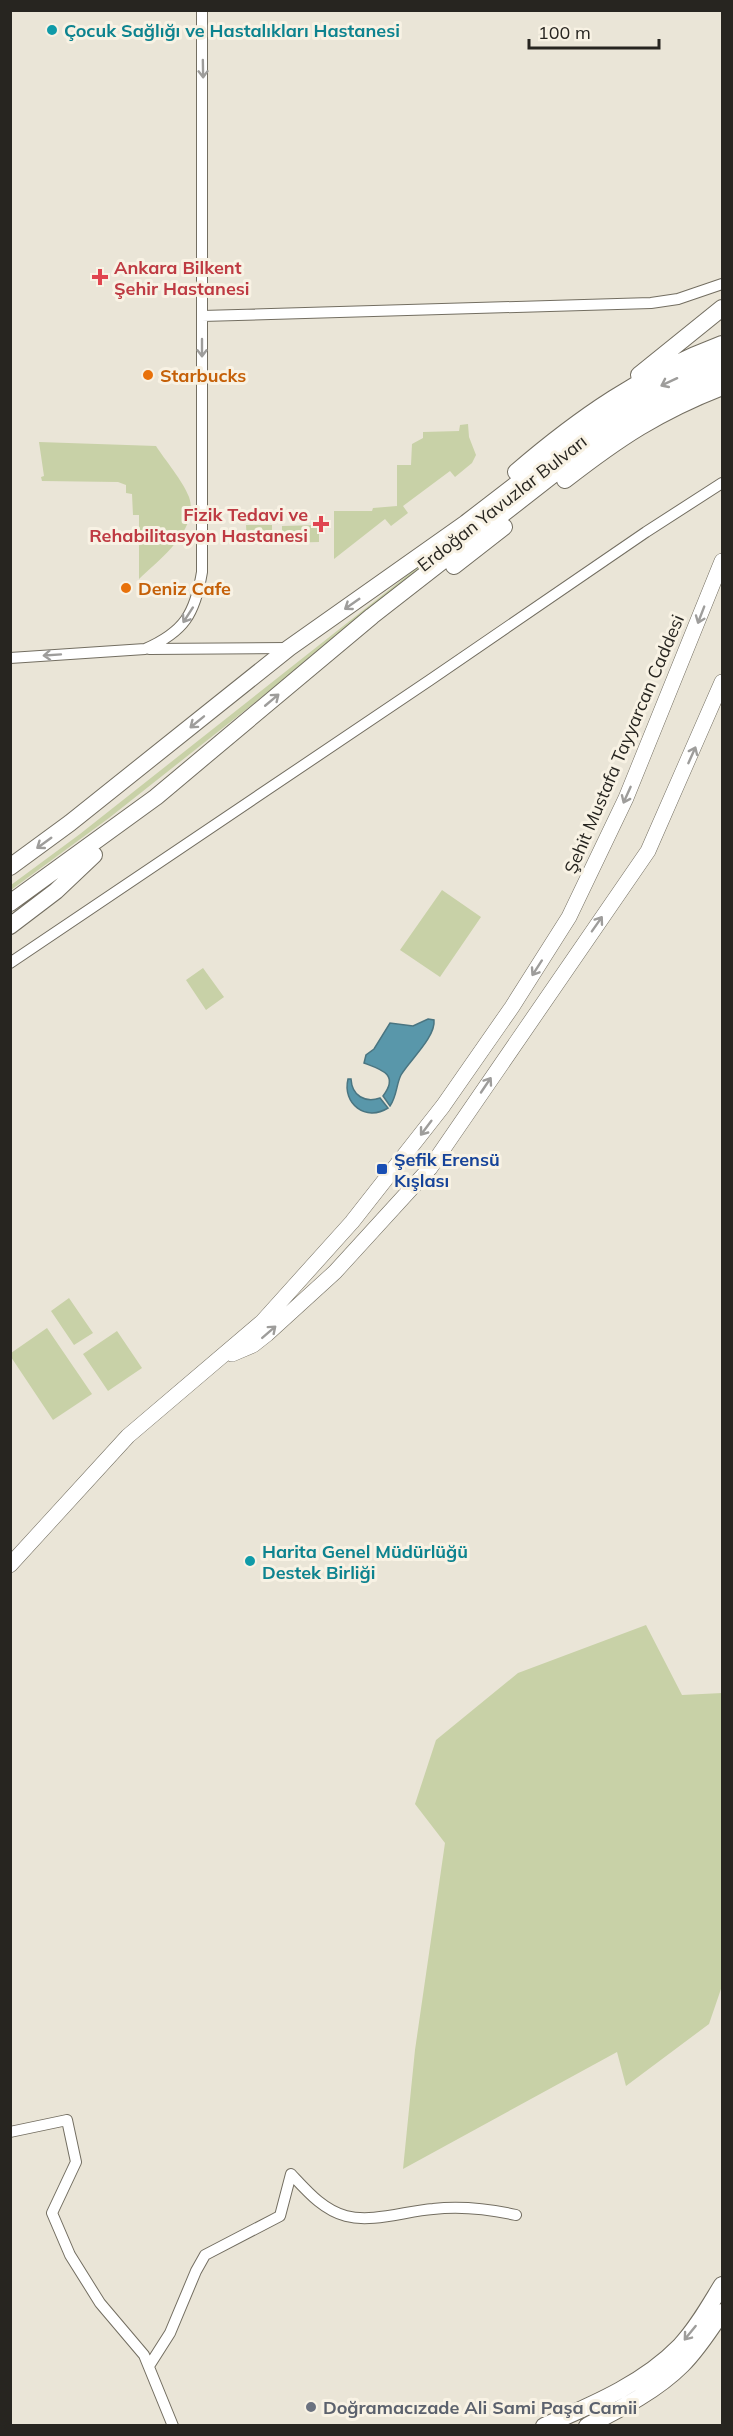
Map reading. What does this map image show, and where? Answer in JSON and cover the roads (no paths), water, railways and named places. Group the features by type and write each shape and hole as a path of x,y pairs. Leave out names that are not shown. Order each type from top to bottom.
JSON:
{"main road":[{"path":"615,396 723,308"},
{"name":"Erdoğan Yavuzlar Bulvarı","path":"399,570 567,430 615,396 667,368 723,344"},
{"name":"Erdoğan Yavuzlar Bulvarı","path":"10,867 70,823 289,648 466,523 592,425 661,386 723,360"},
{"name":"Erdoğan Yavuzlar Bulvarı","path":"10,903 156,797 372,616 625,421 680,391 723,374"},
{"name":"Erdoğan Yavuzlar Bulvarı","path":"313,665 445,573 625,434 667,410 723,387"},
{"name":"Şehit Mustafa Tayyarcan Caddesi","path":"10,1564 128,1436 262,1322 300,1281 352,1222 409,1151 512,1008 569,916 626,798 723,561"},
{"name":"Şehit Mustafa Tayyarcan Caddesi","path":"219,1360 253,1345 267,1334 334,1272 430,1168 648,851 723,682"},
{"path":"10,926 56,891 156,797"},
{"path":"409,1151 430,1168"},
{"path":"544,2426 608,2397 660,2364 697,2324 723,2285"},
{"path":"587,2426 642,2395 670,2375 694,2351 723,2312"}],"street":[{"path":"145,648 164,640 184,622 197,600 202,572 202,10"},
{"path":"202,316 651,303 678,299 723,284"},
{"path":"10,963 646,532 723,483"},
{"path":"708,493 723,496"},
{"path":"10,658 145,648 289,648"},
{"path":"10,2132 67,2120 76,2162 52,2213 70,2255 100,2303 144,2355 173,2426"},
{"path":"149,2366 170,2333 205,2255 280,2216 291,2174 328,2209 347,2216 371,2217 435,2209 489,2210 516,2215"}],"water":[{"path":"428,1019 434,1020 431,1034 401,1075 390,1106 383,1096 388,1089 389,1077 382,1070 364,1063 366,1055 374,1049 390,1023 413,1026"},
{"path":"348,1079 351,1079 354,1090 360,1097 369,1100 380,1098 388,1108 372,1113 358,1108 349,1096"}],"place":[{"name":"Çocuk Sağlığı ve Hastalıkları Hastanesi","path":"52,30"},
{"name":"Ankara Bilkent Şehir Hastanesi","path":"100,277"},
{"name":"Starbucks","path":"148,375"},
{"name":"Fizik Tedavi ve Rehabilitasyon Hastanesi","path":"321,524"},
{"name":"Deniz Cafe","path":"126,588"},
{"name":"Şefik Erensü Kışlası","path":"382,1169"},
{"name":"Harita Genel Müdürlüğü Destek Birliği","path":"250,1561"},
{"name":"Doğramacızade Ali Sami Paşa Camii","path":"311,2407"}]}
